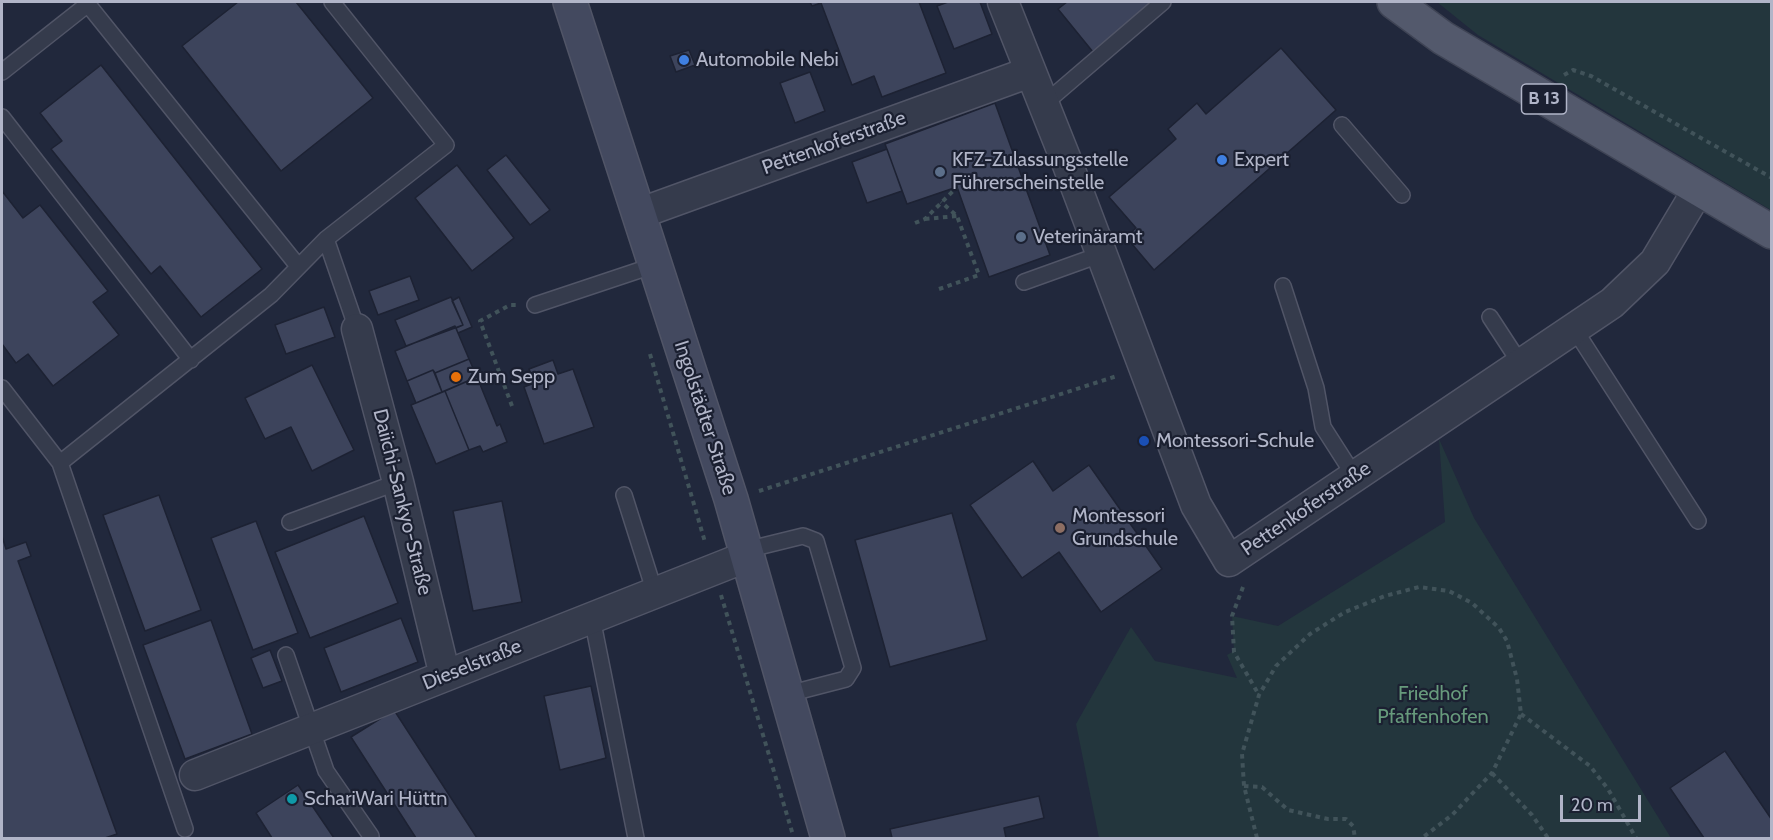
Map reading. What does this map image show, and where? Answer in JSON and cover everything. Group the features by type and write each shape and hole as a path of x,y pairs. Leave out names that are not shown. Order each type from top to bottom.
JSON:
{"main road":[{"name":"B 13","path":"1394,2 1443,38 1772,232"}],"street":[{"name":"Ingolstädter Straße","path":"570,2 747,553 828,838"},
{"name":"Pettenkoferstraße","path":"1003,2 1102,254 1196,505 1229,561 1522,366 1612,303 1655,262 1698,190"},
{"name":"Pettenkoferstraße","path":"638,214 1030,72"},
{"name":"Daiichi-Sankyo-Straße","path":"357,328 398,482 445,676"},
{"name":"Dieselstraße","path":"182,779 656,593 713,570 747,553"}],"lane":[{"path":"60,463 271,295 326,239 446,145 332,2"},
{"path":"1044,104 1163,2"},
{"path":"2,72 87,3 298,266"},
{"path":"2,117 191,360"},
{"path":"1342,125 1402,195"},
{"path":"326,239 357,328"},
{"path":"1024,282 1102,254"},
{"path":"535,305 655,265"},
{"path":"1283,286 1316,388 1323,427 1355,477"},
{"path":"1490,317 1522,366"},
{"path":"1575,330 1698,521"},
{"path":"2,388 60,463 182,779 185,828"},
{"path":"290,522 398,482"},
{"path":"624,495 656,593"},
{"path":"747,553 803,536 816,541 823,564 853,668 846,679 788,694"},
{"path":"592,618 636,838"},
{"path":"286,655 326,771 371,836"}],"path":[{"path":"1543,98 1565,74 1574,70 1583,72 1772,178"},
{"path":"925,219 957,187"},
{"path":"939,289 978,275 957,216 941,202"},
{"path":"915,223 925,219 957,216"},
{"path":"512,406 480,321 510,305 535,305"},
{"path":"650,353 794,838"},
{"path":"750,494 1143,367"},
{"path":"1243,586 1232,616 1234,652 1259,695"},
{"path":"1257,838 1244,786 1242,754 1259,695 1276,666 1310,634 1345,612 1385,596 1419,587 1449,591 1472,603 1499,628 1507,641 1517,679 1521,714 1492,774 1452,815 1422,838"},
{"path":"1521,714 1590,766 1608,789 1636,838"},
{"path":"1492,774 1532,815 1548,838"},
{"path":"1244,786 1262,787 1288,810 1328,819 1346,819 1353,826 1355,838"}],"green space":[{"path":"1437,2 1771,2 1771,210 1478,35"},
{"name":"Friedhof Pfaffenhofen","path":"1439,439 1474,518 1671,838 1099,838 1076,724 1131,627 1155,661 1237,678 1227,655 1234,651 1232,616 1278,626 1445,522"}],"building":[{"path":"238,2 296,2 373,98 281,171 182,46"},
{"path":"810,2 919,2 946,73 882,97 874,76 852,85 821,3 812,6"},
{"path":"948,2 980,2 992,34 954,49 937,6"},
{"path":"1067,2 1153,2 1093,52 1058,9"},
{"path":"1281,48 1336,110 1154,270 1126,237 1136,228 1109,197 1176,139 1168,129 1197,103 1206,114"},
{"path":"689,50 695,65 676,72 670,56"},
{"path":"101,65 262,269 201,317 160,266 151,274 51,149 62,141 40,113"},
{"path":"810,72 825,111 795,123 780,83"},
{"path":"995,103 1050,255 989,277 957,187 907,204 885,144"},
{"path":"887,149 902,191 867,203 852,162"},
{"path":"506,155 550,210 530,225 487,170"},
{"path":"457,165 514,238 472,271 415,198"},
{"path":"2,191 23,218 40,205 108,291 93,302 119,335 53,386 28,354 16,363 2,344"},
{"path":"410,276 419,300 378,315 369,291"},
{"path":"451,297 463,325 406,346 395,320"},
{"path":"459,297 472,327 458,333 456,328 463,325 452,301"},
{"path":"324,307 335,337 286,354 275,325"},
{"path":"455,326 469,359 435,373 433,370 407,381 395,351"},
{"path":"469,359 477,377 442,392 435,373"},
{"path":"553,360 558,374 573,369 594,427 544,444 524,387 534,383 529,369"},
{"path":"312,365 354,450 312,471 291,427 265,439 245,398"},
{"path":"433,370 442,392 416,403 407,381"},
{"path":"477,377 497,426 500,424 507,442 483,452 480,446 469,450 445,391"},
{"path":"445,391 469,450 436,464 411,405"},
{"name":"Montessori Grundschule","path":"1033,461 1053,491 1089,465 1162,569 1101,612 1059,552 1022,578 970,505"},
{"path":"159,495 201,610 145,631 103,515"},
{"path":"502,501 522,602 473,611 453,511"},
{"path":"952,513 987,640 890,667 855,540"},
{"path":"364,516 398,603 310,638 275,552"},
{"path":"256,521 298,633 253,650 211,538"},
{"path":"2,536 6,549 26,542 31,556 18,561 117,834 105,838 2,838"},
{"path":"401,618 418,662 341,692 324,648"},
{"path":"211,620 252,734 185,759 143,645"},
{"path":"270,650 282,681 263,688 251,658"},
{"path":"591,686 606,758 560,770 544,696"},
{"path":"394,710 477,838 416,838 351,737"},
{"path":"1725,751 1772,820 1772,838 1704,838 1670,788"},
{"name":"SchariWari Hüttn","path":"298,785 334,838 272,838 256,813"},
{"path":"1039,796 1044,818 1004,828 1006,838 892,838 890,829"}],"place":[{"name":"Automobile Nebi","path":"684,60"},
{"name":"Expert","path":"1222,160"},
{"name":"KFZ-Zulassungsstelle Führerscheinstelle","path":"940,172"},
{"name":"Veterinäramt","path":"1021,237"},
{"name":"Zum Sepp","path":"456,377"},
{"name":"Montessori-Schule","path":"1144,441"},
{"name":"Montessori Grundschule","path":"1060,528"},
{"name":"SchariWari Hüttn","path":"292,799"}]}
